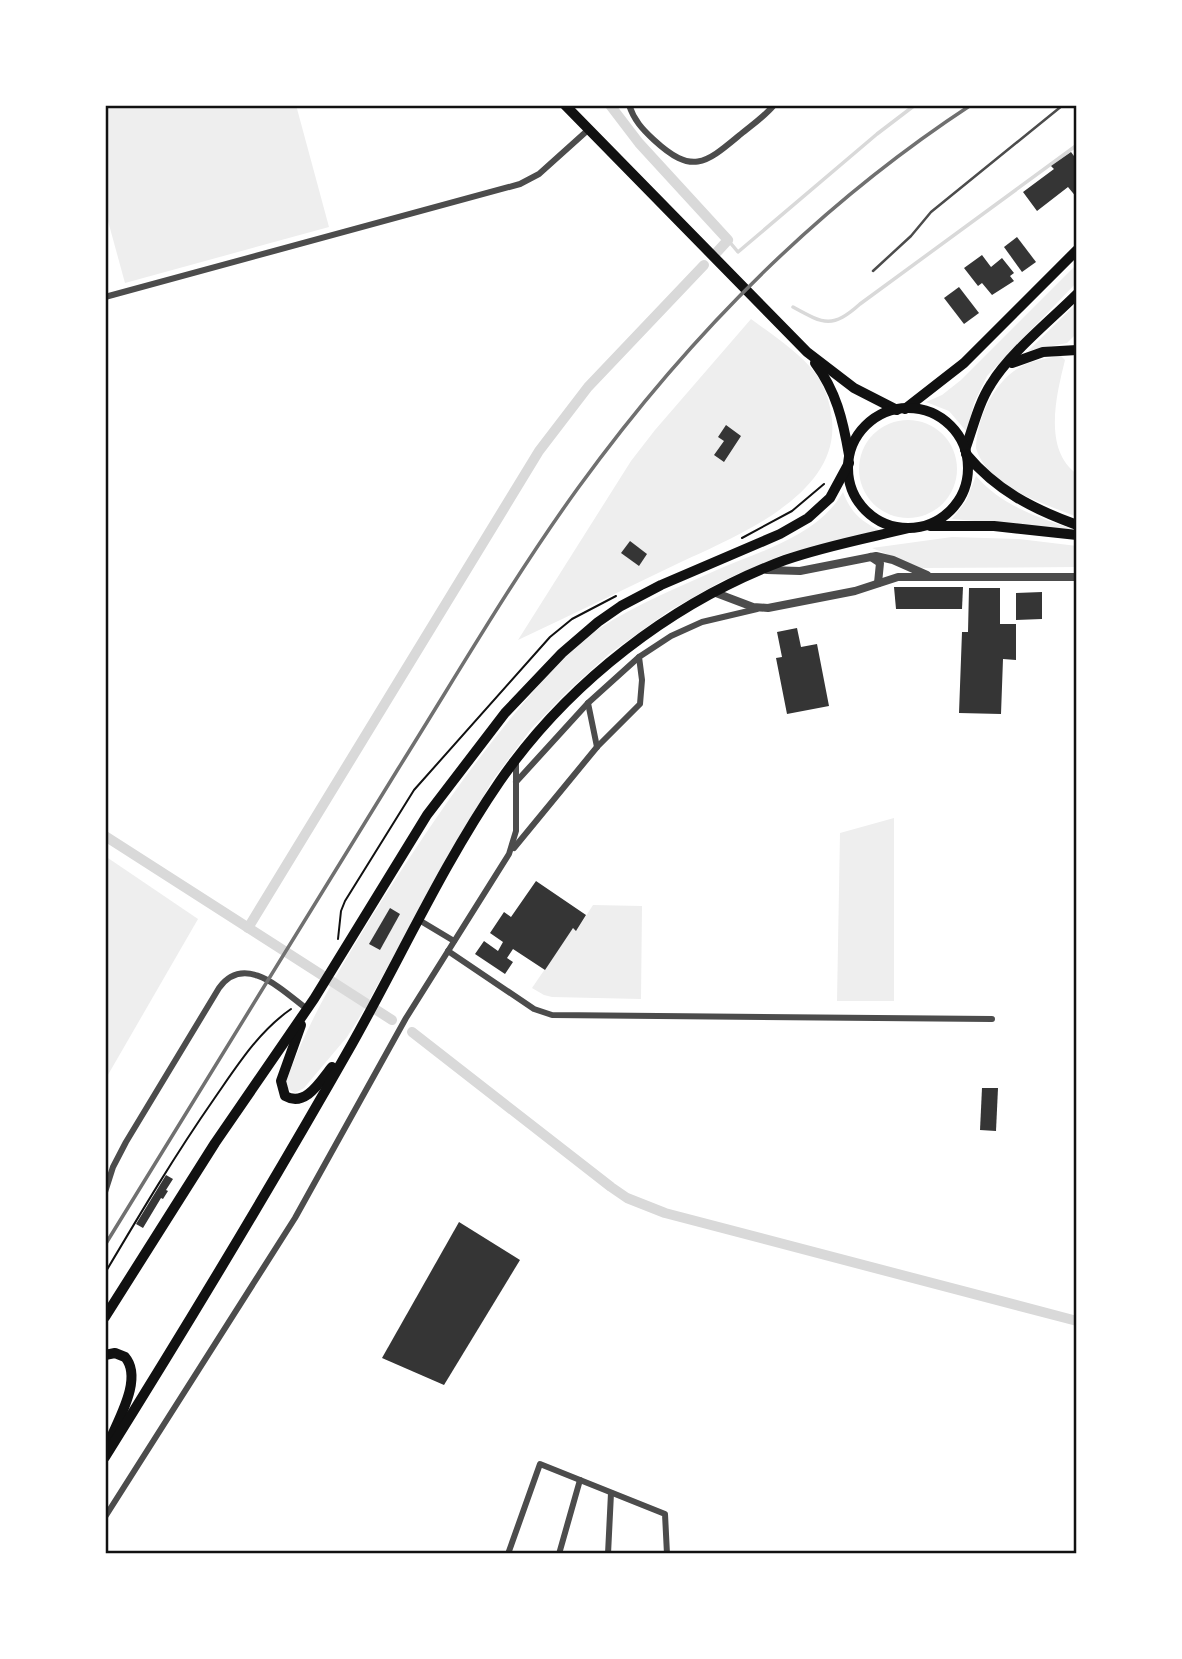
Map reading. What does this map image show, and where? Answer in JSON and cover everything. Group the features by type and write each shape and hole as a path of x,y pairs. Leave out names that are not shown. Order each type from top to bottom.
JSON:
{"highway":[{"path":"565,105 807,352 854,388 901,410"},
{"path":"807,352 834,394 843,422 851,485 860,505 877,520 915,528 994,526 1077,536"},
{"path":"105,1317 215,1143 339,958 445,789 505,713 562,653 598,622 621,606 661,585 780,534 808,518 830,498 858,436 865,427 883,414 901,410 927,412 946,422 985,475 1010,495 1037,510 1077,525"},
{"path":"105,1455 183,1333 353,1042 464,837 516,760 565,704 603,668 667,621 716,593 762,569 809,552 915,528 940,519 956,505 965,486 968,465 966,452"},
{"path":"307,1004 281,1081 285,1096 294,1100 308,1094 353,1042"},
{"path":"105,1355 115,1353 125,1357 131,1367 133,1379 105,1455"}],"main road":[{"path":"901,410 964,363 1077,250"},
{"path":"966,452 982,400 998,374 1077,294"},
{"path":"998,374 1012,364 1035,354 1077,350"}],"street":[{"path":"629,105 637,123 664,149 679,158 702,162 714,157 774,105"},
{"path":"105,297 520,184 539,174 588,130"},
{"path":"762,569 800,571 868,556 893,560 930,577"},
{"path":"868,556 880,563 878,583"},
{"path":"516,782 587,703 639,657 671,636 702,622 760,608 842,594 898,577 1077,577"},
{"path":"716,593 760,608"},
{"path":"105,1517 295,1218 406,1018 509,854 597,747 640,704 642,680 639,657"},
{"path":"587,703 597,747"},
{"path":"509,854 516,831 516,760"},
{"path":"419,920 454,941"},
{"path":"448,951 534,1009 552,1015 992,1019"},
{"path":"105,1177 228,978 241,973 254,973 307,1004"},
{"path":"105,1192 113,1167"},
{"path":"508,1554 540,1464 665,1514 667,1554"},
{"path":"559,1554 580,1480"},
{"path":"608,1554 611,1493"}],"lane":[{"path":"873,271 911,236 931,212 1063,105"}],"path":[{"path":"337,945 342,906 401,807"},
{"path":"105,1273 169,1164 242,1059 272,1023 307,1004"}],"shaded area":[{"path":"105,105 296,105 329,227 125,283 105,210"},
{"path":"1077,264 1077,282 987,376 974,403 967,432 949,411 926,402 942,395 961,380"},
{"path":"1077,303 1077,333 1067,343 1028,351"},
{"path":"751,319 802,359 821,383 831,413 831,441 822,466 805,488 783,507 731,539 518,640 631,461"},
{"path":"1057,356 1065,360 1056,404 1056,436 1066,463 1077,474 1077,517 1033,500 1004,484 982,462 976,448 984,412 996,389 1024,365"},
{"path":"898,420 918,420 943,434 954,450 957,469 954,488 943,504 918,518 898,518 881,510 867,496 859,479 859,459 867,442 881,428"},
{"path":"976,476 1009,503 1035,516 1076,530 952,519 966,501"},
{"path":"843,492 856,515 879,530 782,555 722,581 669,611 609,654 531,729 492,781 347,1037 304,1088 295,1093 288,1089 286,1082 314,1016 374,913 474,765 552,670 587,637 629,611 804,531 833,507"},
{"path":"952,537 1019,539 1077,546 1077,567 921,568 872,548"},
{"path":"894,818 894,1001 837,1001 840,833"},
{"path":"105,856 198,919 105,1080"},
{"path":"593,905 642,906 641,999 552,997 532,988 573,928 577,930"}],"building":[{"path":"1071,152 1077,160 1077,198 1068,187 1037,211 1023,192 1054,169 1051,166"},
{"path":"1017,237 1036,262 1022,272 1004,247"},
{"path":"982,255 991,267 1002,258 1014,273 1010,276 1014,281 992,295 982,283 978,286 964,268"},
{"path":"959,287 979,313 964,324 944,298"},
{"path":"726,425 741,436 724,462 714,455 724,441 718,437"},
{"path":"630,541 647,554 639,566 621,553"},
{"path":"894,587 963,587 962,609 896,609"},
{"path":"969,588 1000,588 1000,624 1016,624 1016,660 1003,659 1001,714 959,713 962,632 968,632"},
{"path":"1042,592 1042,619 1016,620 1016,593"},
{"path":"797,628 801,647 817,644 829,706 787,714 776,658 782,657 777,632"},
{"path":"536,881 586,915 576,931 573,928 545,970 513,949 507,958 513,962 505,974 475,954 484,941 498,951 503,942 490,933 504,912 511,917"},
{"path":"390,908 400,914 380,950 369,944"},
{"path":"982,1088 998,1088 996,1131 980,1130"},
{"path":"166,1175 173,1179 166,1190 168,1191 143,1228 136,1224"},
{"path":"459,1222 520,1260 444,1385 382,1358"}],"waterway":[{"path":"610,105 639,143 728,240 717,252"},
{"path":"728,240 738,252 915,105"},
{"path":"793,307 820,320 842,317 1077,145"},
{"path":"248,928 539,451 588,387 704,265"},
{"path":"105,836 392,1020"},
{"path":"412,1032 627,1198 665,1213 1077,1321"}],"railway":[{"path":"105,1245 508,592 578,488 663,380 757,278 860,186 971,105"}]}
